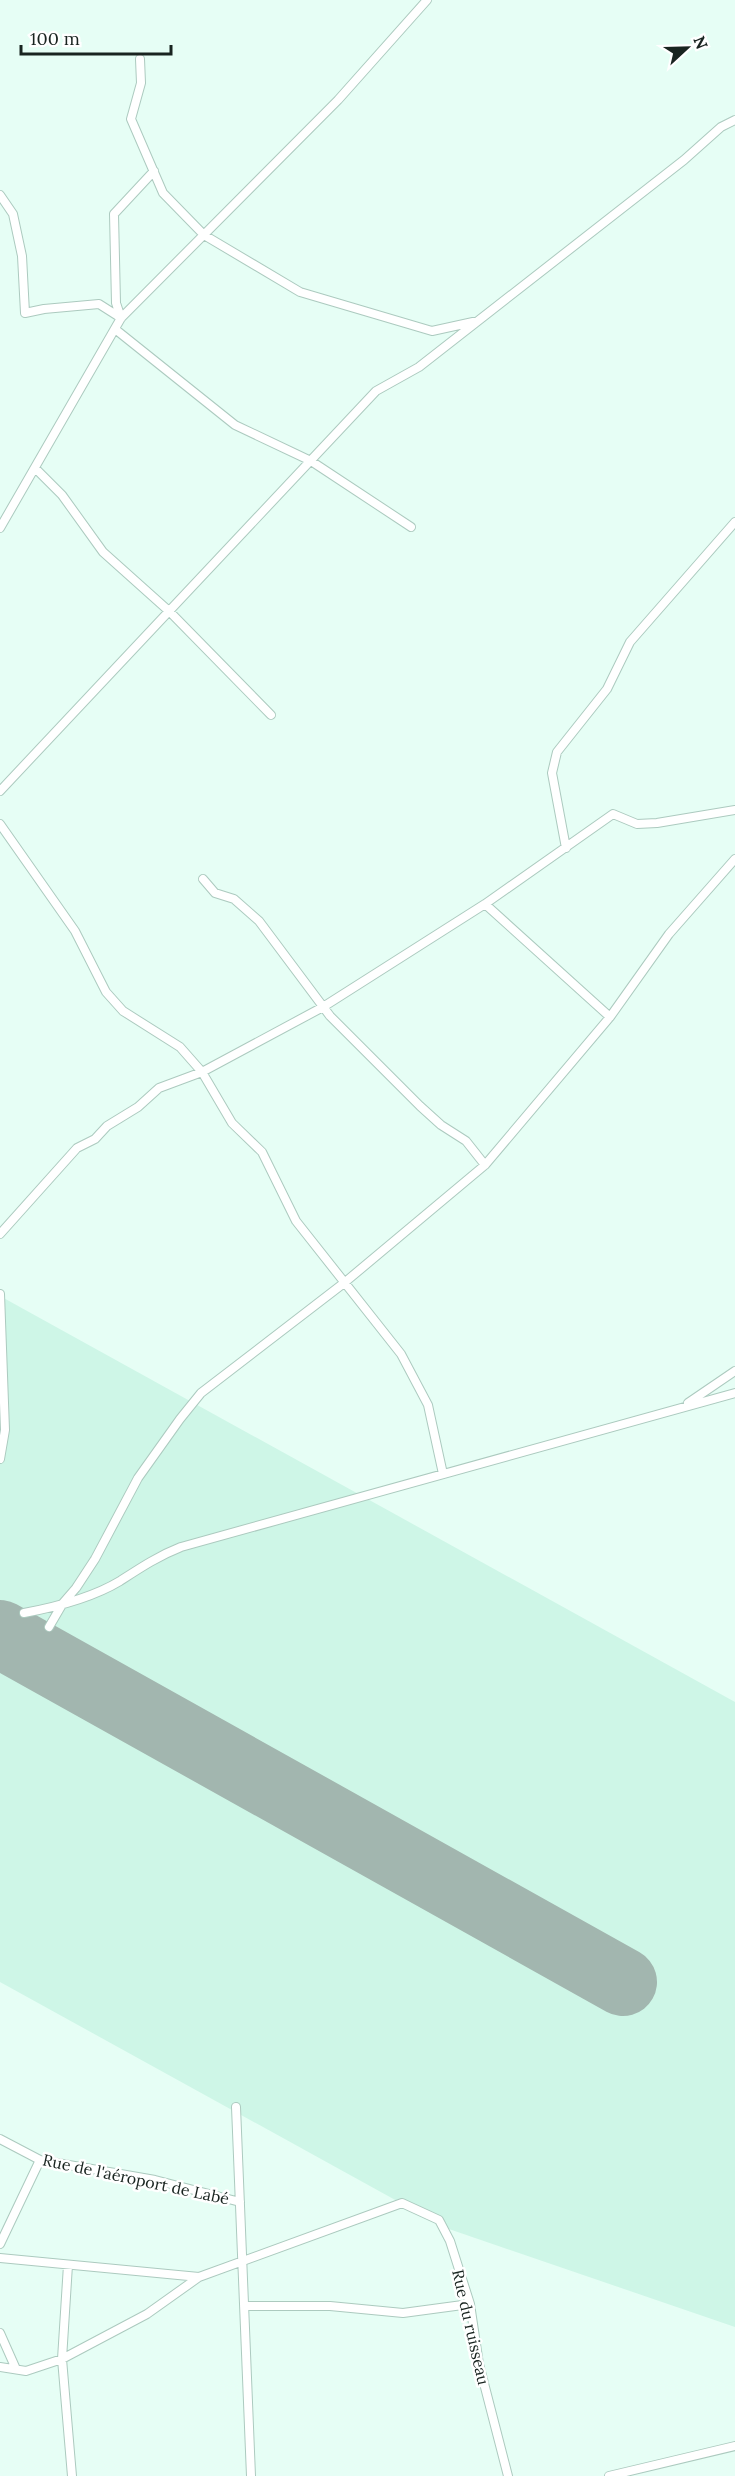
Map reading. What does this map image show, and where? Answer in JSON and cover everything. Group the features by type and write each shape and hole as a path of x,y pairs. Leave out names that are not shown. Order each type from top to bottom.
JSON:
{"street":[{"path":"0,528 122,318 338,100 427,0"},
{"path":"140,60 141,82 131,120 164,193 204,235 300,292 432,331 478,321"},
{"path":"0,791 376,391 419,368 684,160 735,112"},
{"path":"721,127 735,120"},
{"path":"122,318 116,303 114,214 154,171"},
{"path":"0,195 13,214 22,256 25,313 99,304 122,318"},
{"path":"116,328 235,425 311,461 411,527"},
{"path":"35,468 62,495 103,552 170,612 272,715"},
{"path":"566,848 552,773 557,752 608,689 630,642 735,522"},
{"path":"0,1234 77,1148 95,1139 107,1126 138,1107 159,1088 202,1072 323,1007 485,904 613,814 637,824 647,824 735,810"},
{"path":"0,824 75,931 106,992 123,1011 180,1047 202,1072 232,1123 262,1152 296,1221 401,1354 428,1405 444,1473"},
{"path":"49,1627 63,1603 95,1559 138,1478 201,1393 344,1283 485,1165 610,1017 669,934 735,859"},
{"path":"203,879 215,893 234,899 259,921 323,1007 420,1106 441,1125 466,1141 485,1165"},
{"path":"485,904 610,1017"},
{"path":"0,1294 5,1430 0,1459"},
{"path":"681,1408 735,1371"},
{"path":"24,1613 77,1600 119,1582 142,1565 181,1547 735,1393"},
{"path":"236,2107 251,2476"},
{"name":"Rue de l'aéroport de Labé","path":"0,2139 40,2160 156,2180 240,2202"},
{"path":"0,2244 40,2160"},
{"name":"Rue du ruisseau","path":"242,2261 402,2203 439,2220 450,2241 470,2304 479,2364 508,2476"},
{"path":"0,2258 199,2277"},
{"path":"0,2367 26,2371 62,2359 147,2314 199,2277 242,2261"},
{"path":"68,2265 62,2359 72,2476"},
{"path":"244,2306 330,2306 403,2313 470,2304"},
{"path":"0,2333 16,2369"},
{"path":"609,2476 735,2446"}],"shaded area":[{"path":"0,1296 735,1702 735,2327 446,2228 0,1982"}],"runway":[{"path":"0,1634 623,1982"}]}
